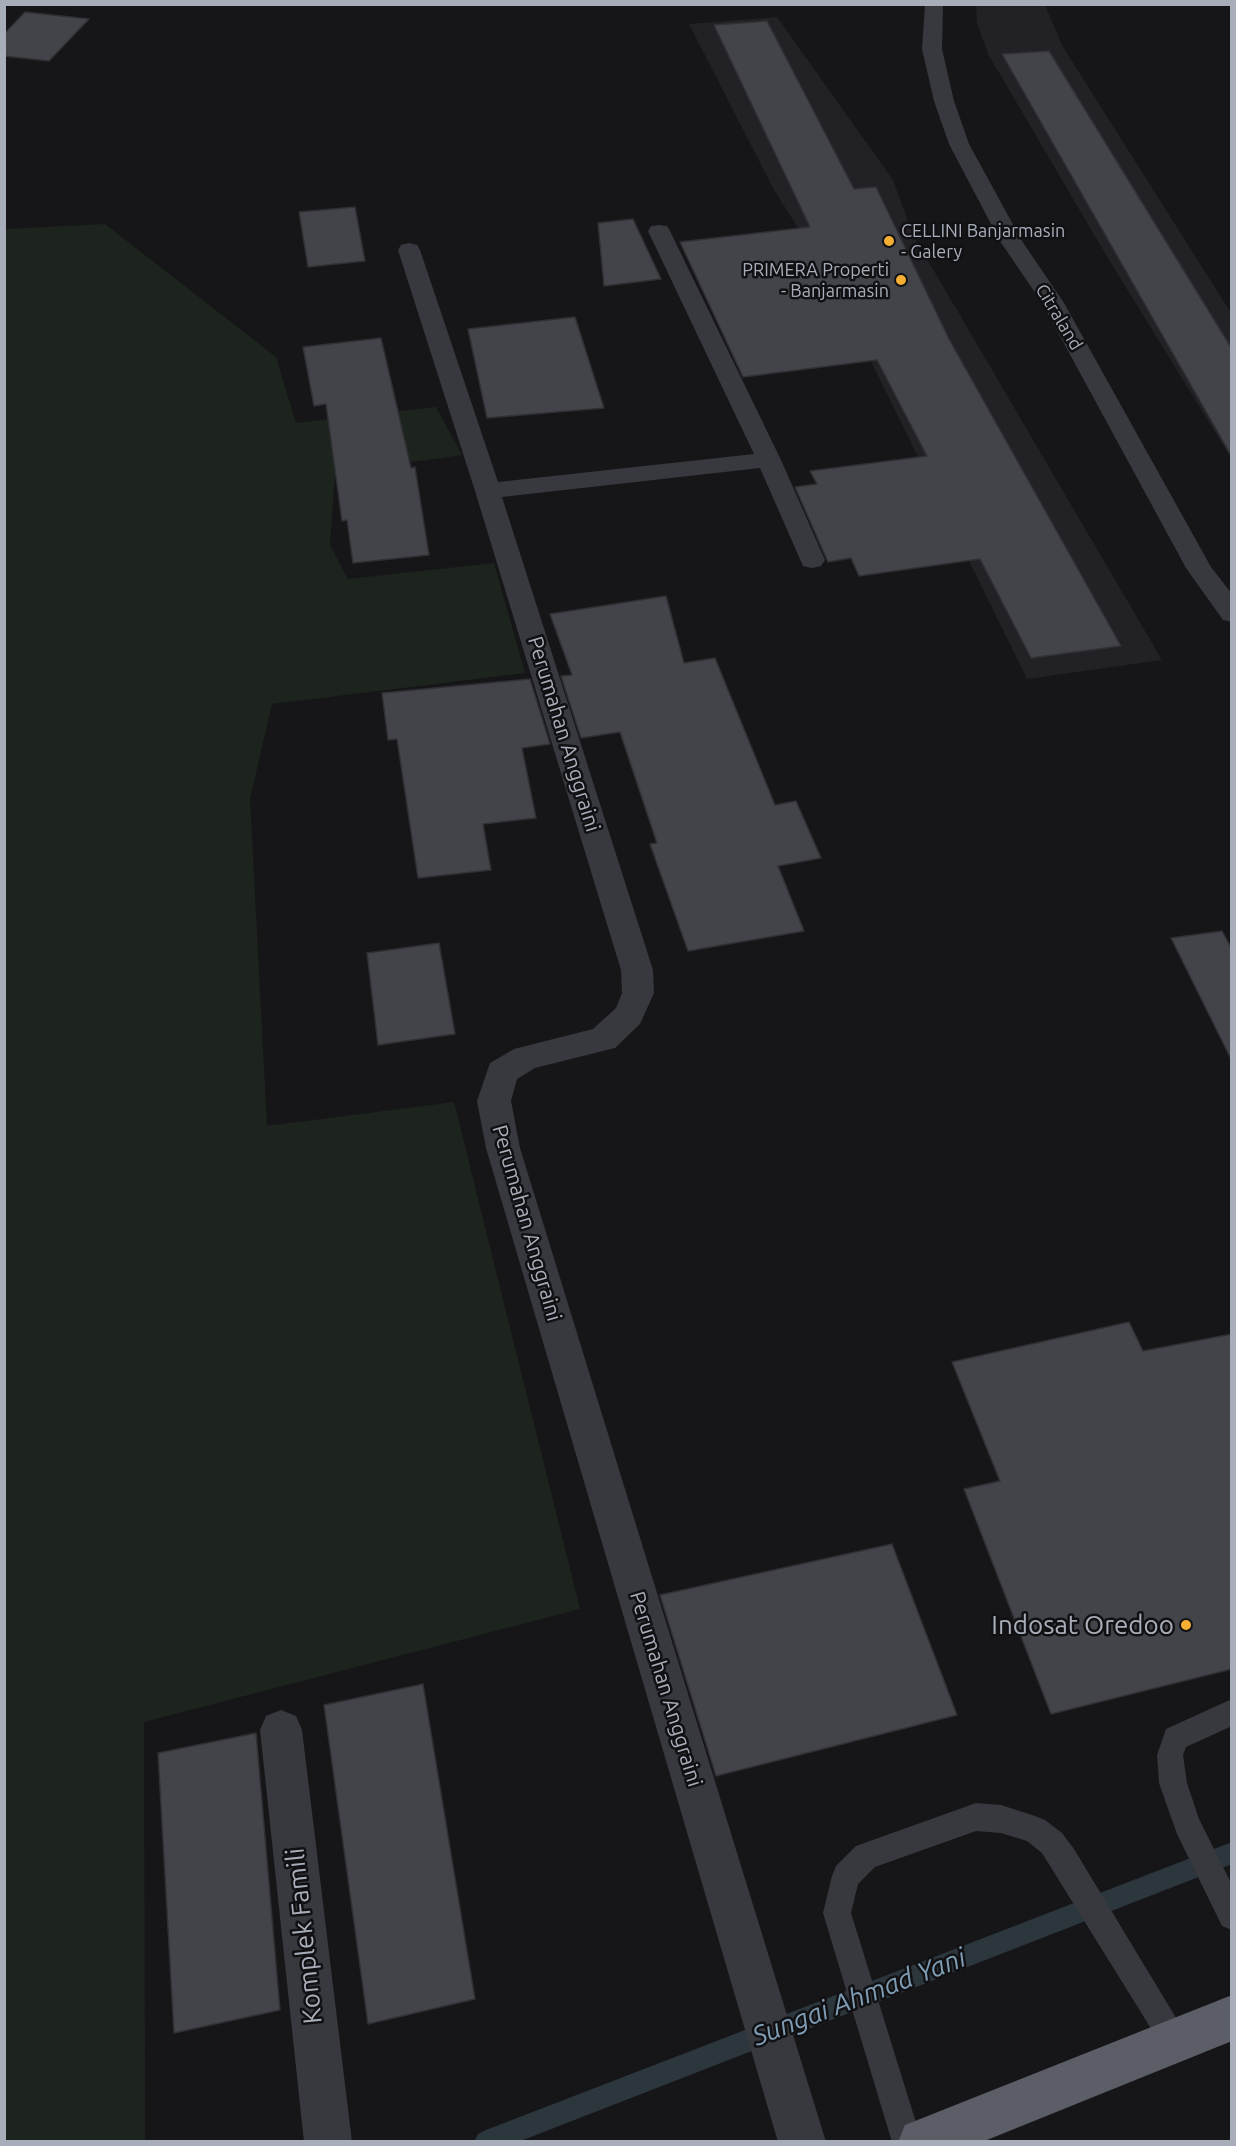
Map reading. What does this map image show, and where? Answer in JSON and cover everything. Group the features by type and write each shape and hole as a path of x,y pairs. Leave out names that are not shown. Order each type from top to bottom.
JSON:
{"highway":[{"path":"922,2142 1232,2018"}],"street":[{"name":"Citraland","path":"934,4 932,48 944,101 959,144 1011,241 1053,303 1199,568 1232,614"},
{"path":"659,231 769,459 812,560"},
{"name":"Perumahan Anggraini","path":"409,250 488,491 637,970 638,993 629,1015 603,1039 526,1058 502,1072 494,1101 510,1171 802,2142"},
{"path":"488,491 769,459"},
{"name":"Komplek Famili","path":"281,1730 328,2142"}],"lane":[{"path":"1232,1712 1175,1738 1170,1755 1173,1783 1187,1824 1232,1916"},
{"path":"907,2142 837,1913 846,1876 866,1856 976,1816 1001,1818 1035,1830 1052,1843 1064,1860 1175,2041"}],"shaded area":[{"path":"976,5 1045,5 1063,47 1231,313 1231,458 1106,255 988,54 977,23"},
{"path":"777,17 893,180 913,235 1162,660 1027,679 831,280 774,190 689,24"},
{"path":"105,224 276,357 296,423 436,407 462,455 335,473 330,545 348,579 494,563 525,673 272,704 250,799 267,1126 454,1102 580,1609 144,1722 145,2141 5,2142 5,229"}],"building":[{"path":"25,12 89,19 49,61 4,56 4,34"},
{"path":"767,21 854,189 876,187 949,339 1121,646 1031,658 980,559 859,576 851,558 828,562 795,487 817,484 810,471 927,456 877,360 743,377 680,242 810,227 714,25"},
{"path":"1049,51 1232,349 1232,457 1002,54"},
{"path":"355,207 365,261 308,267 299,212"},
{"path":"633,219 661,279 604,286 598,223"},
{"path":"575,317 604,408 487,418 468,329"},
{"path":"381,338 411,468 415,467 429,555 353,563 347,520 342,521 326,404 314,406 303,347"},
{"path":"666,596 684,663 715,658 775,805 796,801 821,858 778,866 804,931 688,951 650,844 657,843 620,732 581,738 561,676 572,675 550,614"},
{"path":"530,679 550,744 522,748 536,818 483,824 491,870 418,878 397,739 388,740 382,693"},
{"path":"1222,931 1232,949 1232,1061 1171,938"},
{"path":"439,943 455,1034 378,1045 367,953"},
{"path":"1129,1322 1143,1351 1232,1334 1232,1669 1051,1714 964,1489 1000,1481 952,1362"},
{"path":"892,1544 957,1715 716,1776 660,1595"},
{"path":"423,1684 475,1999 368,2024 324,1705"},
{"path":"256,1733 280,2010 174,2033 158,1753"}],"waterway":[{"name":"Sungai Ahmad Yani","path":"486,2142 1232,1853"}],"place":[{"name":"CELLINI Banjarmasin - Galery","path":"889,241"},
{"name":"PRIMERA Properti - Banjarmasin","path":"901,280"},
{"name":"Indosat Oredoo","path":"1186,1625"}]}
